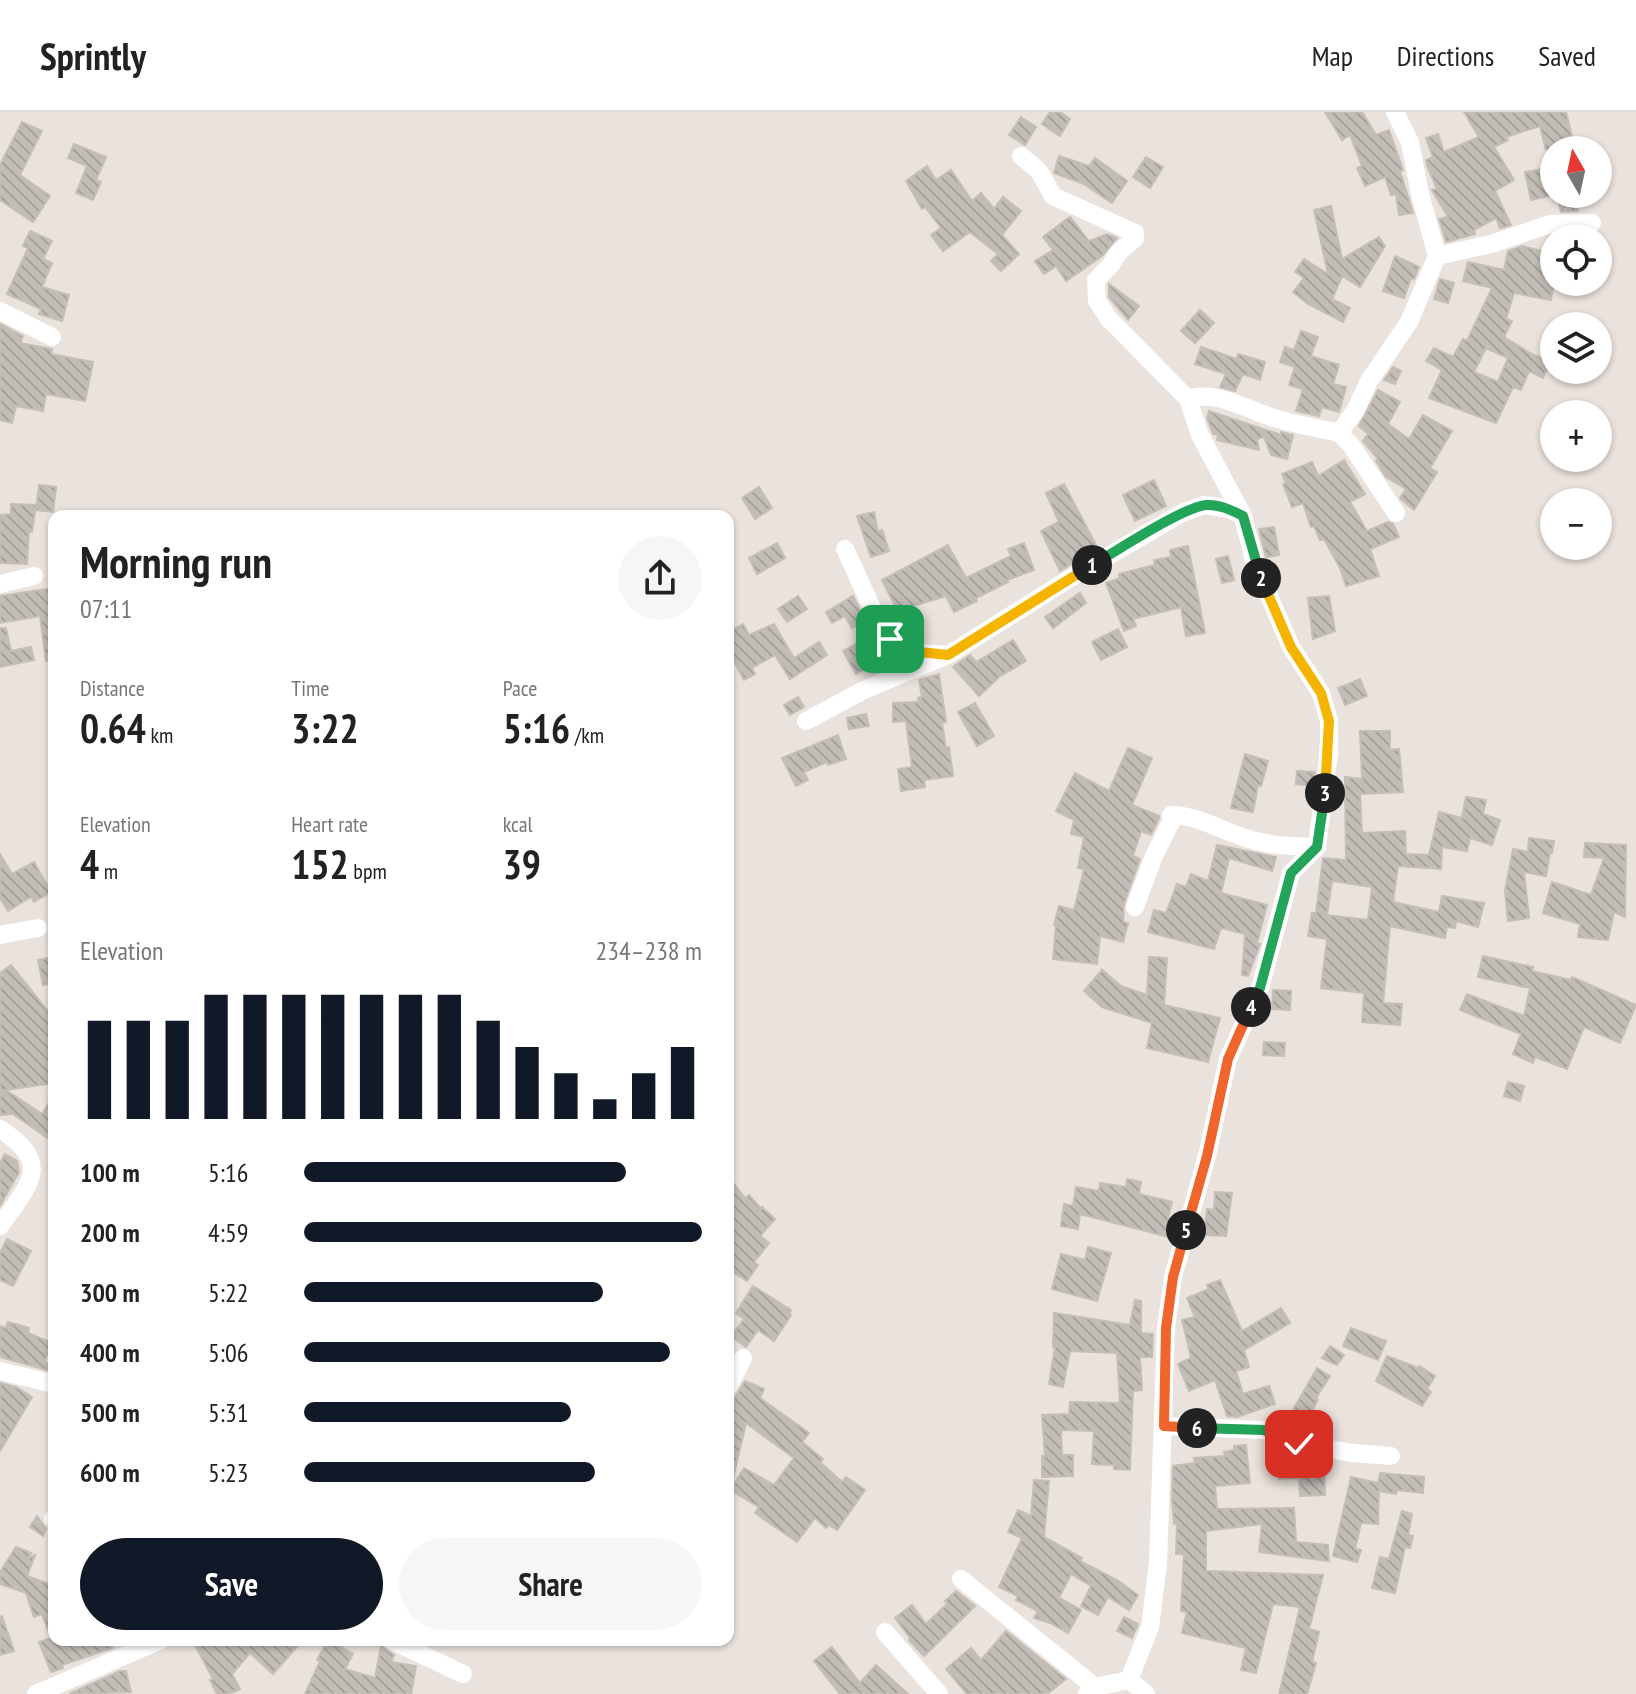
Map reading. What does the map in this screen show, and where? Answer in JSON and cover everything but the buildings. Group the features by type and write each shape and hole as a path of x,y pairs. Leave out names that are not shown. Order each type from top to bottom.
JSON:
{"street":[{"path":"1339,433 1409,322 1437,256 1410,142 1395,112"},
{"path":"1021,156 1039,171 1053,196 1135,233 1135,238 1096,280 1097,301 1109,319 1188,399 1200,435 1243,516 1254,561 1265,588 1291,647 1321,693 1329,721 1328,779 1317,847 1291,873 1260,988 1228,1059 1207,1156 1173,1277 1166,1328 1158,1563 1150,1627 1129,1680"},
{"path":"1437,256 1491,244 1550,224 1592,223"},
{"path":"0,311 52,337"},
{"path":"1188,399 1196,396 1214,398 1278,420 1339,433 1351,445 1396,513"},
{"path":"806,721 864,690 948,655 1182,513 1204,505 1217,506 1243,516"},
{"path":"845,549 876,617 890,639 900,648 910,651 948,655"},
{"path":"0,584 34,576"},
{"path":"1135,907 1154,856 1172,820 1171,815 1183,815 1273,845 1317,847"},
{"path":"0,935 38,928"},
{"path":"0,1129 20,1142 31,1156 32,1175 0,1226"},
{"path":"734,1375 743,1358"},
{"path":"0,1371 48,1383"},
{"path":"1164,1426 1264,1430 1299,1444 1391,1456"},
{"path":"961,1579 1091,1690 1129,1680"},
{"path":"885,1632 939,1694"},
{"path":"36,1694 147,1646"},
{"path":"404,1646 463,1674"},
{"path":"1129,1680 1146,1694"}],"route":[{"path":"890,639 900,648 910,651 948,655 1182,513 1204,505 1229,509 1243,516 1254,561 1265,588 1291,647 1321,693 1329,721 1328,779 1317,847 1291,873 1260,988 1228,1059 1207,1156 1173,1277 1166,1328 1164,1426 1264,1430 1299,1444"}]}
